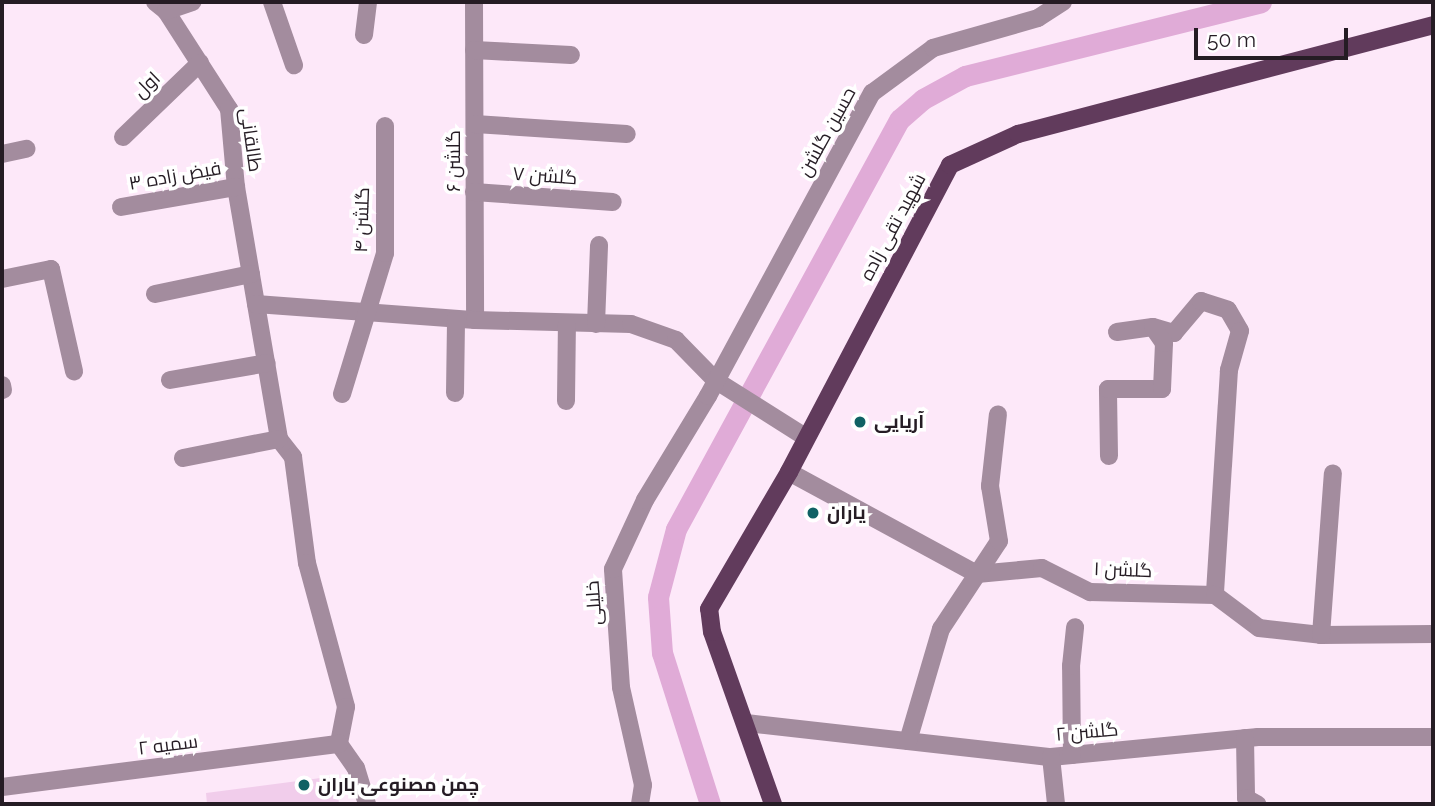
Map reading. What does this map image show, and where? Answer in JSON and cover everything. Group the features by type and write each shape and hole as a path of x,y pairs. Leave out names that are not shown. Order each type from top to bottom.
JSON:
{"main road":[{"name":"شهید تقی زاده","path":"774,804 712,632 709,609 789,472 950,165 1018,134 1433,25"}],"street":[{"path":"161,7 192,2"},
{"path":"272,2 294,65"},
{"path":"364,36 368,2"},
{"name":"گلشن ۶","path":"474,2 475,320"},
{"name":"حسین گلشن","path":"715,380 872,93 933,48 1038,18 1063,2"},
{"name":"طالقانی","path":"161,7 229,108 236,187 279,439 293,457 307,563 346,707 339,744"},
{"path":"474,50 571,55"},
{"name":"اول","path":"123,137 200,63"},
{"path":"475,124 627,134"},
{"name":"گلشن ۴","path":"342,394 385,253 385,126"},
{"path":"2,155 26,149"},
{"name":"فیض زاده ۳","path":"121,207 236,187"},
{"name":"گلشن ۷","path":"474,192 613,202"},
{"path":"596,324 599,245"},
{"path":"2,279 51,269 74,371"},
{"path":"155,294 251,274"},
{"path":"1117,332 1153,327 1174,334 1201,301 1228,310 1240,331 1229,370 1215,594 1259,628 1321,635 1433,634"},
{"path":"256,304 475,320 631,324 677,340 715,380 805,437"},
{"path":"455,393 456,318"},
{"path":"566,401 567,324"},
{"path":"1109,456 1108,389 1162,389 1164,343 1153,327"},
{"path":"170,380 267,363"},
{"name":"خلیلی","path":"640,804 643,785 621,687 613,569 645,500 715,380"},
{"path":"908,741 941,629 999,541 990,486 998,414"},
{"path":"183,458 279,439"},
{"path":"789,472 977,574"},
{"path":"1321,635 1333,473"},
{"name":"گلشن ۱","path":"977,574 1042,568 1090,593 1215,594"},
{"path":"1072,755 1071,666 1075,627"},
{"name":"گلشن ۲","path":"746,723 1051,757 1245,738 1433,737"},
{"path":"1245,738 1246,798 1257,804"},
{"path":"339,744 356,768 367,804"},
{"name":"سمیه ۲","path":"2,787 339,744"},
{"path":"1051,757 1056,804"}],"shaded area":[{"name":"چمن مصنوعی باران","path":"336,776 339,804 207,804 206,793"}],"waterway":[{"path":"710,804 662,653 658,597 676,529 900,119 923,99 965,76 1261,2"}],"place":[{"name":"آریایی","path":"860,422"},
{"name":"یاران","path":"813,513"},
{"name":"چمن مصنوعی باران","path":"304,785"}]}
